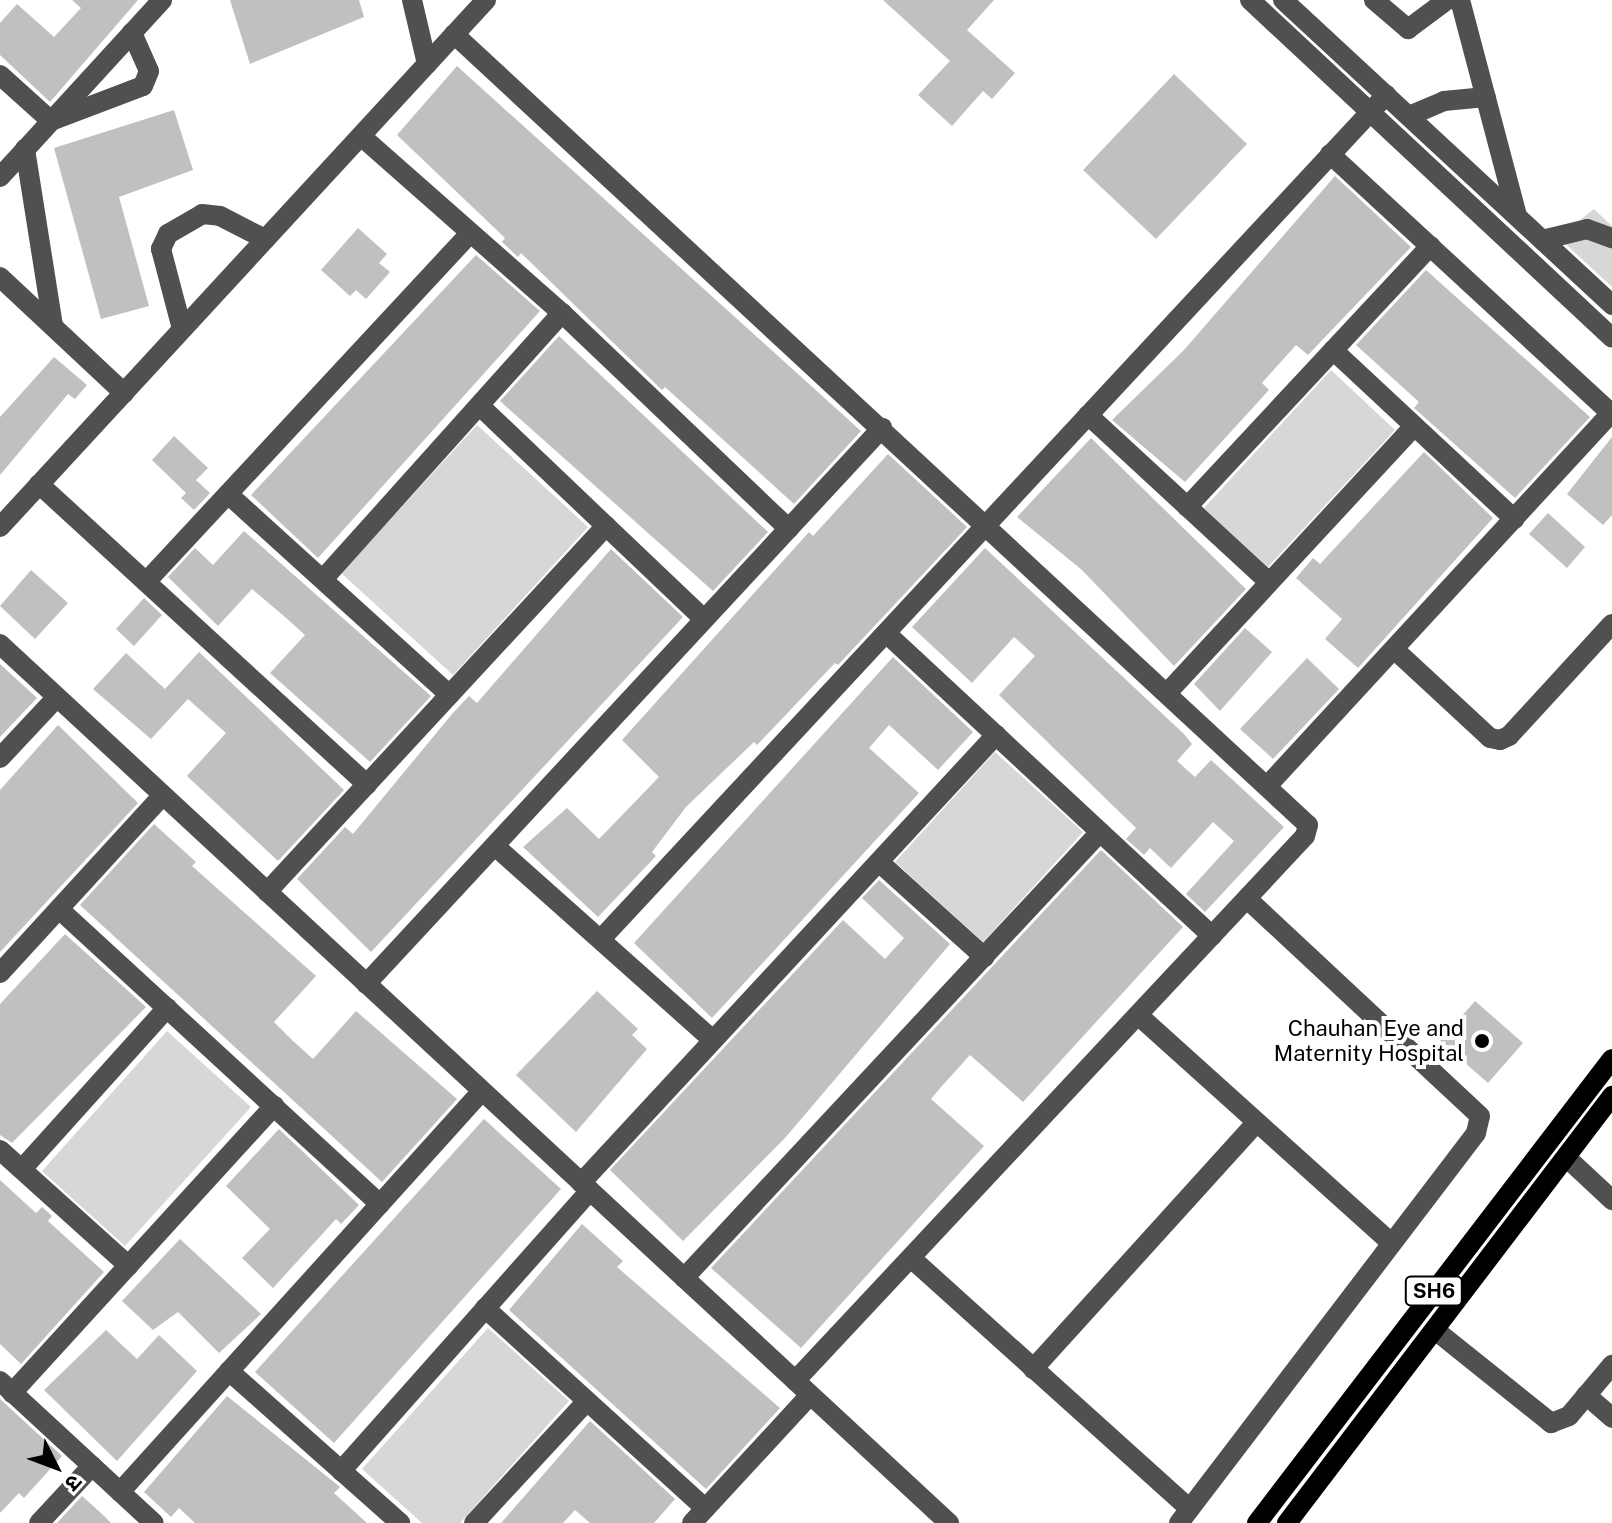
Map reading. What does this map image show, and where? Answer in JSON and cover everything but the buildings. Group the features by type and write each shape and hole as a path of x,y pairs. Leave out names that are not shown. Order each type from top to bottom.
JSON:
{"main road":[{"name":"SH6","path":"1257,1523 1612,1059"},
{"name":"SH6","path":"1287,1523 1612,1096"}],"street":[{"path":"0,177 162,0"},
{"path":"412,0 427,64"},
{"path":"0,527 486,0"},
{"path":"1250,0 1612,337"},
{"path":"1283,0 1612,305"},
{"path":"1374,0 1408,29 1447,0"},
{"path":"1460,0 1517,217"},
{"path":"51,121 143,86 149,71 132,33"},
{"path":"454,34 1269,784 1308,825 1305,836 911,1258 699,1516 586,1402 485,1308"},
{"path":"0,75 51,121"},
{"path":"601,939 1386,95"},
{"path":"1409,116 1444,101 1486,97"},
{"path":"361,136 469,235 562,313 789,529"},
{"path":"25,149 53,326"},
{"path":"1269,784 1612,413 1330,154"},
{"path":"182,329 161,249 168,234 202,214 220,216 265,239"},
{"path":"1542,240 1587,229 1612,238"},
{"path":"146,582 469,235"},
{"path":"1187,507 1430,246"},
{"path":"4,290 53,326 124,393"},
{"path":"325,577 562,313"},
{"path":"1333,350 1514,519"},
{"path":"480,406 704,619"},
{"path":"1088,415 1269,582"},
{"path":"1168,692 1414,426"},
{"path":"366,984 882,428"},
{"path":"39,484 367,785"},
{"path":"228,494 325,577 450,695"},
{"path":"267,892 606,526"},
{"path":"1394,649 1490,738 1500,740 1509,736 1612,624"},
{"path":"886,633 1212,936"},
{"path":"0,644 803,1388 935,1519"},
{"path":"0,758 57,697"},
{"path":"341,1471 485,1308 713,1040 996,735"},
{"path":"0,973 163,795"},
{"path":"684,1278 1100,832"},
{"path":"495,846 713,1040"},
{"path":"879,862 984,957"},
{"path":"911,1258 1033,1369 1184,1516 1476,1133 1480,1116 1247,899"},
{"path":"59,909 380,1204"},
{"path":"22,1169 167,1008"},
{"path":"1138,1015 1255,1124 1391,1243"},
{"path":"120,1492 482,1091"},
{"path":"154,1523 6,1387 129,1266 274,1106"},
{"path":"1033,1369 1255,1124"},
{"path":"0,1150 129,1266"},
{"path":"1567,1158 1612,1200"},
{"path":"1435,1330 1551,1423 1560,1423 1612,1365"},
{"path":"229,1371 400,1523"},
{"path":"1586,1395 1612,1418"},
{"path":"474,1523 586,1402"},
{"path":"39,1523 92,1466"}],"shaded area":[{"path":"1594,209 1612,226 1612,287 1558,237"},
{"path":"1331,370 1395,430 1268,567 1204,508"},
{"path":"477,425 588,527 453,675 341,573"},
{"path":"995,752 1083,832 983,942 895,862"},
{"path":"167,1031 251,1107 125,1246 42,1171"},
{"path":"488,1328 569,1401 460,1523 422,1523 362,1469"}],"place":[{"name":"Chauhan Eye and Maternity Hospital","path":"1482,1041"}]}
